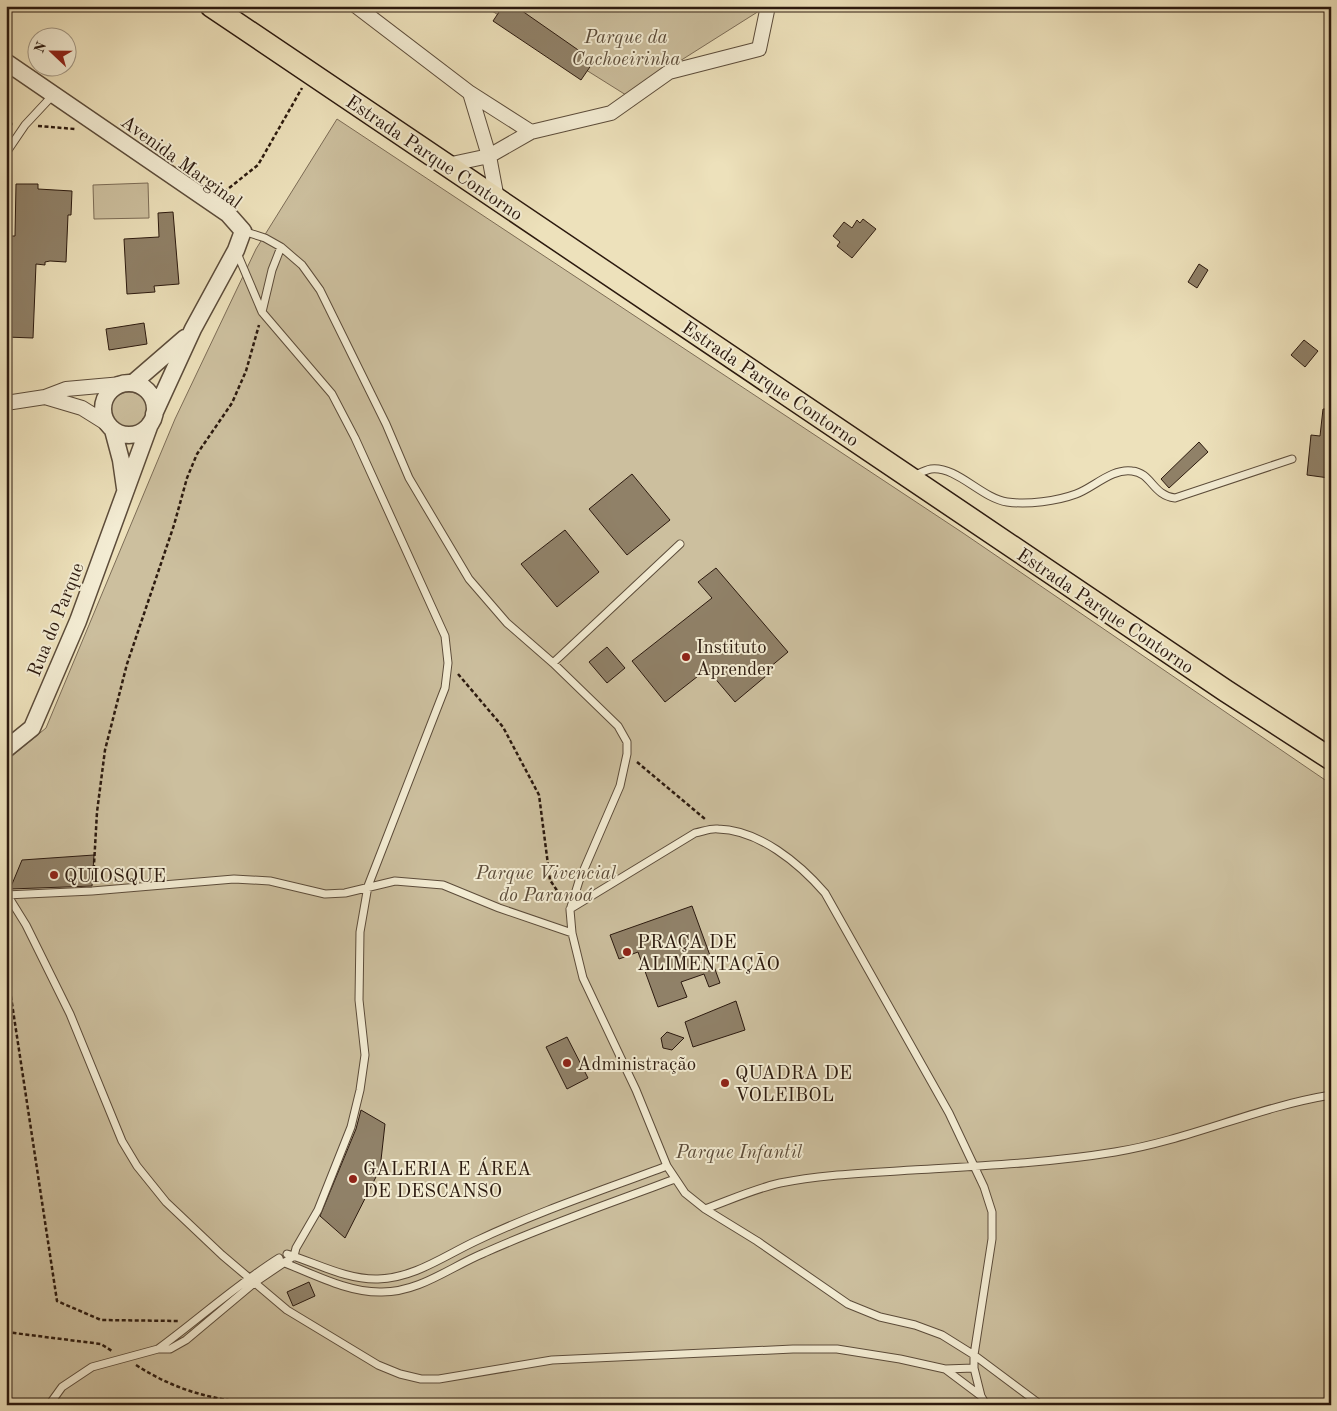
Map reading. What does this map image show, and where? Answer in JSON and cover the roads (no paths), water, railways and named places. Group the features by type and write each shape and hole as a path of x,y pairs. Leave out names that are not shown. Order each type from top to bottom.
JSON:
{"main road":[{"name":"Estrada Parque Contorno","path":"211,6 1226,691 1331,759"}],"street":[{"path":"356,6 470,93 531,132"},
{"path":"447,165 489,156 531,132 611,113 669,72 759,49 768,6"},
{"name":"Avenida Marginal","path":"6,62 213,203 228,214 242,231 236,250 193,330 152,419"},
{"path":"470,93 489,156 497,199"},
{"name":"Avenida Marginal","path":"127,383 175,349 193,330"},
{"path":"110,427 102,407 104,399 114,387 127,383"},
{"path":"6,403 45,397 66,388 127,383 140,386 152,397 152,419 145,430 129,435 110,427 82,408 45,397"},
{"name":"Rua do Parque","path":"6,749 32,728 78,621 152,419"},
{"name":"Rua do Parque","path":"110,427 122,460 126,493"}],"lane":[{"path":"6,153 25,125 53,94"},
{"path":"242,231 265,238 281,247 302,265 320,290 386,424 409,478 469,579 507,623 553,663 618,726 626,742 627,754 620,786 579,881 570,910 572,933 583,978 636,1090 667,1166 675,1179 685,1193 706,1210 757,1241 848,1304 880,1317 915,1325 942,1334 974,1355 1041,1405"},
{"path":"262,312 272,270 281,247"},
{"path":"49,1405 62,1387 92,1367 158,1349 170,1349 186,1340 251,1280 285,1263 318,1210 351,1127 360,1090 365,1055 359,1000 360,932 368,886 433,721 444,688 448,664 445,636 355,438 332,394 262,312 236,250"},
{"path":"910,478 931,469 946,472 966,481 989,496 1007,502 1039,501 1076,494 1116,473 1132,470 1145,476 1160,494 1175,498 1292,459"},
{"path":"553,663 680,544"},
{"path":"570,910 597,891 695,834 716,828 737,831 781,854 809,874 824,893 949,1112 984,1187 992,1212 992,1239 974,1355 974,1368 981,1396 986,1405"},
{"path":"572,933 499,908 443,885 395,882 368,886 345,893 325,894 270,881 234,879 7,896 26,926 70,1014 122,1141 137,1166 166,1202 251,1280 287,1310 348,1348 400,1374 421,1379 439,1379 552,1360 793,1349 854,1351 945,1369 974,1368"},
{"path":"706,1210 745,1193 820,1176 1031,1162 1116,1152 1175,1139 1300,1100 1331,1095"},
{"path":"158,1349 277,1260 291,1255 360,1278 378,1279 404,1275 431,1264 476,1241 667,1166"},
{"path":"277,1260 364,1291 382,1292 409,1288 438,1277 482,1253 675,1179"},
{"path":"326,1278 330,1269"},
{"path":"945,1369 981,1396"}],"place":[{"name":"Instituto Aprender","path":"686,657"},
{"name":"QUIOSQUE","path":"54,875"},
{"name":"PRAÇA DE ALIMENTAÇÃO","path":"627,952"},
{"name":"Administração","path":"567,1063"},
{"name":"QUADRA DE VOLEIBOL","path":"725,1083"},
{"name":"GALERIA E ÁREA DE DESCANSO","path":"353,1179"}],"park label":[{"name":"Parque da Cachoeirinha","path":"626,47"},
{"name":"Parque Vivencial do Paranoá","path":"546,883"},
{"name":"Parque Infantil","path":"739,1151"}]}
